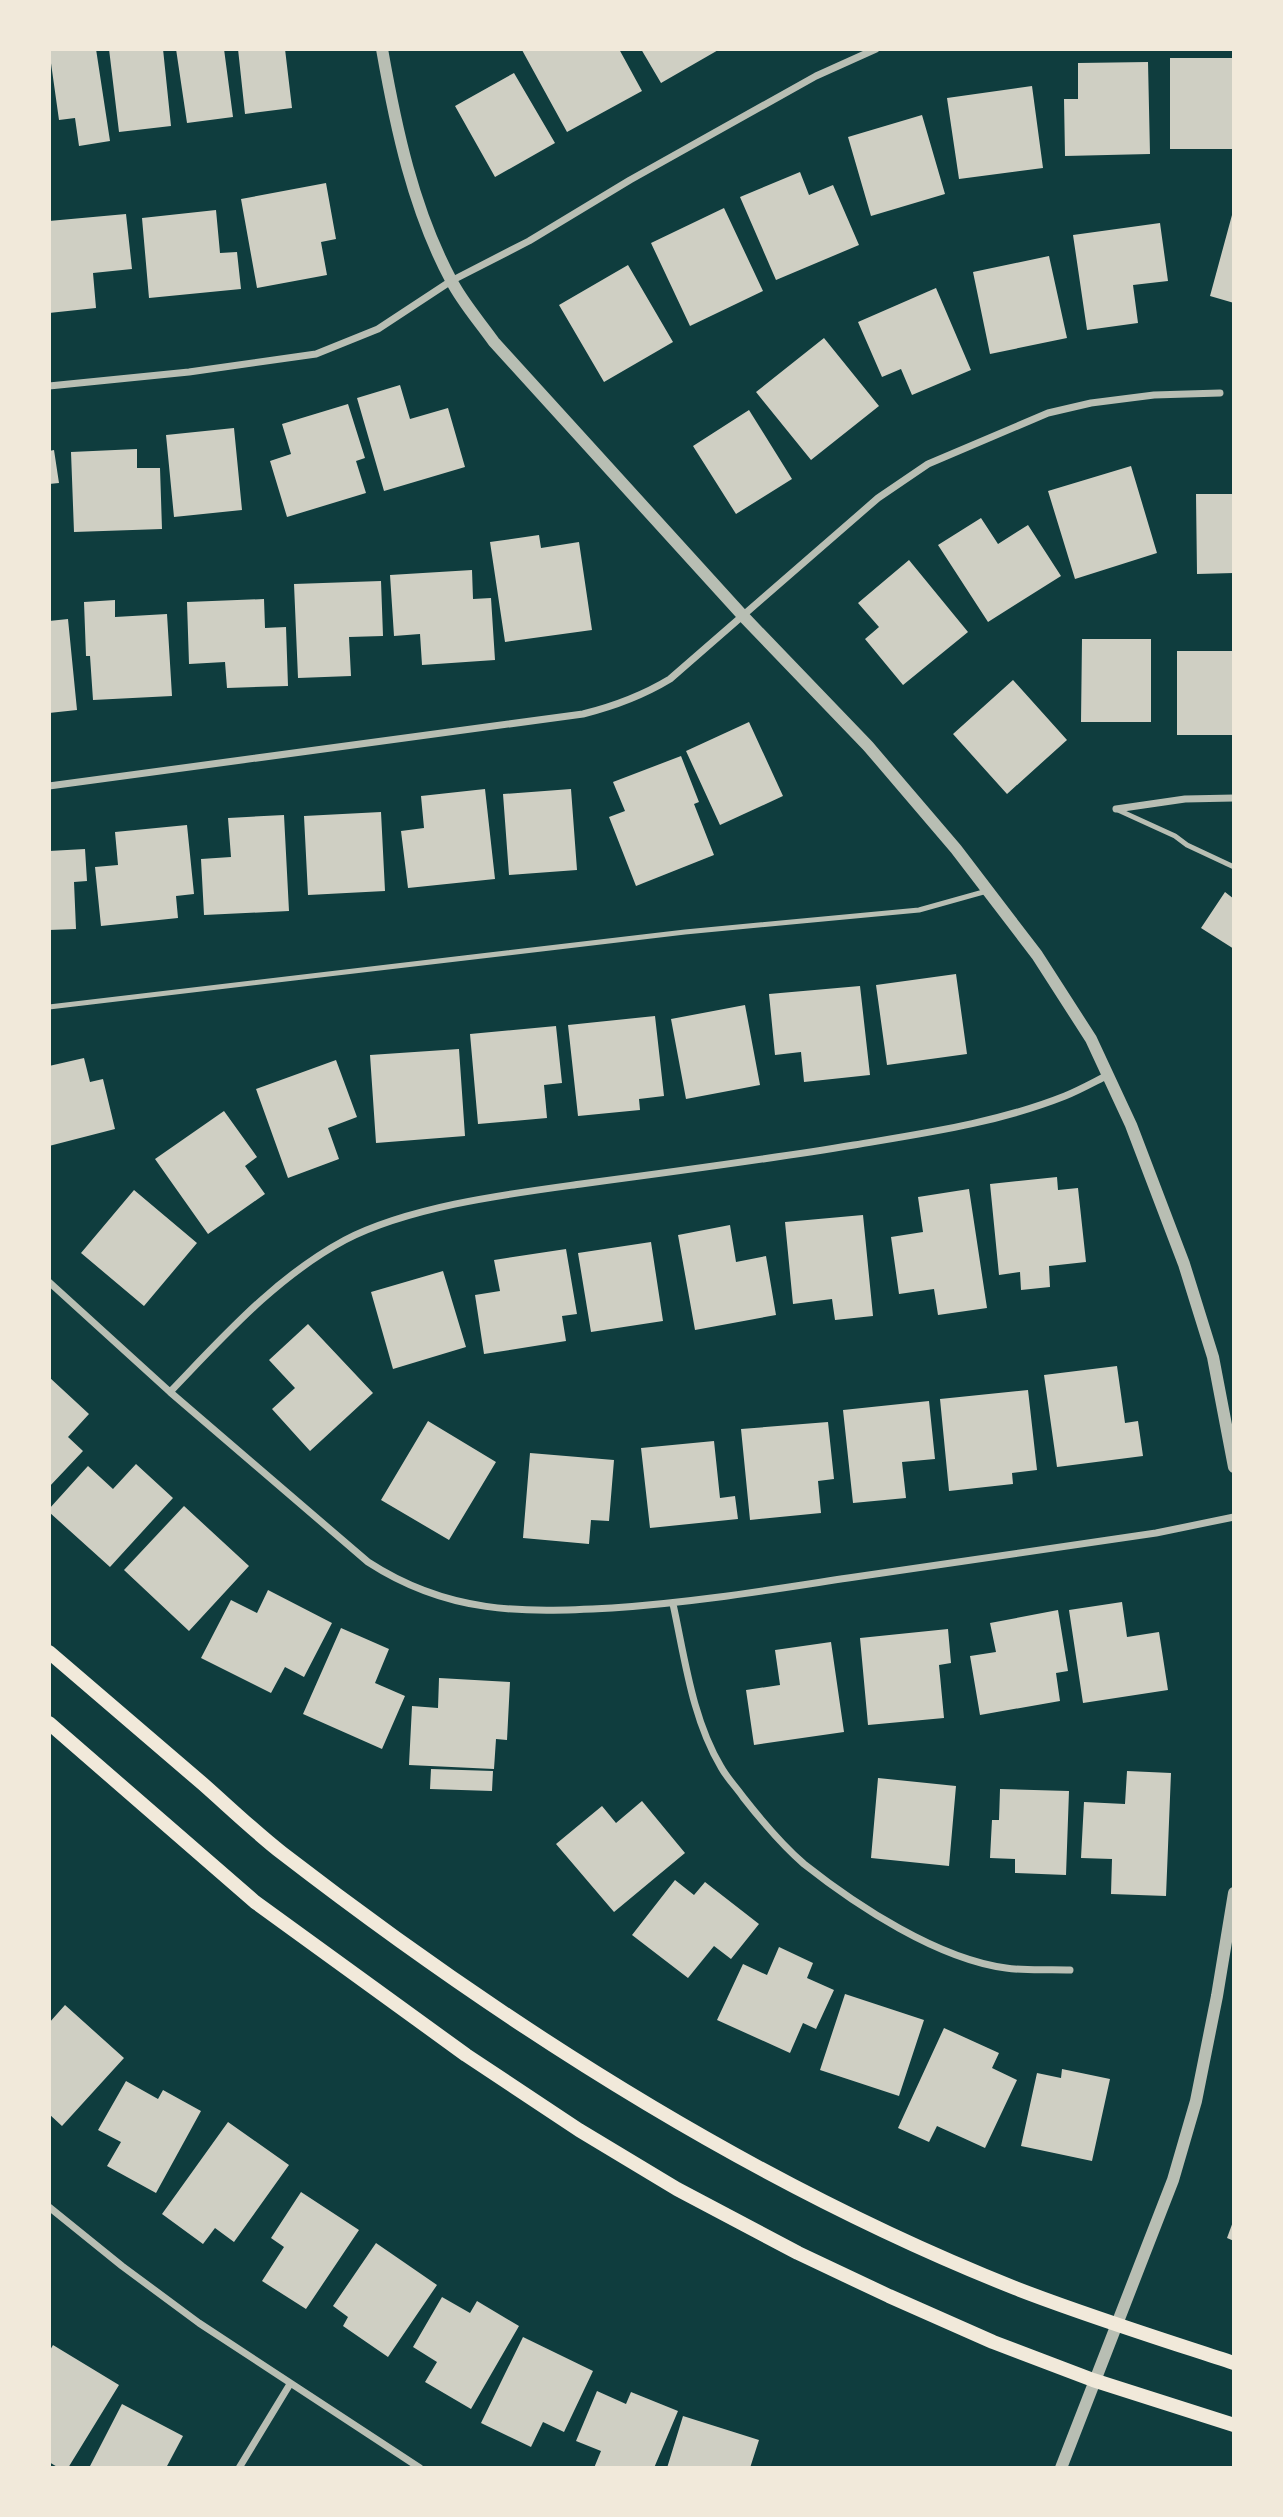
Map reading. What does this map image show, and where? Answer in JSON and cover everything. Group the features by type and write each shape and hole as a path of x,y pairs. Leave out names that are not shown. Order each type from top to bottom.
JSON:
{"main road":[{"path":"49,1652 280,1851 415,1951 600,2076 694,2131 816,2196 1014,2287 1234,2363"},
{"path":"49,1723 255,1902 466,2055 579,2130 677,2189 798,2253 993,2342 1093,2380 1234,2425"}],"street":[{"path":"382,49 407,168 429,229 451,281 494,342 744,617 868,746 956,849 1037,955 1091,1039 1131,1125 1188,1278 1213,1357 1234,1467"},
{"path":"49,386 190,372 316,354 378,329 451,281 529,241 629,180 804,83 876,49"},
{"path":"49,786 583,714 620,705 670,679 878,498 928,464 1048,413 1091,403 1141,397 1220,393"},
{"path":"1116,809 1185,799 1234,798"},
{"path":"170,1392 242,1318 283,1282 346,1240 379,1226 429,1211 534,1191 767,1159 951,1129 1028,1109 1067,1095 1108,1075"},
{"path":"49,1282 170,1392 368,1562 394,1578 469,1604 545,1612 673,1604 1156,1533 1234,1517"},
{"path":"673,1604 696,1710 717,1760 761,1819 803,1862 852,1899 931,1946 1007,1969 1070,1970"},
{"path":"1061,2468 1173,2180 1196,2101 1234,1893"},
{"path":"49,2207 122,2266 200,2323 421,2468"},
{"path":"239,2468 290,2384"}],"lane":[{"path":"1116,809 1234,867"},
{"path":"49,1007 685,932 919,910 988,891"}],"building":[{"path":"49,49 96,49 110,141 79,146 75,118 59,120"},
{"path":"109,49 163,49 171,126 119,132"},
{"path":"176,49 224,49 233,117 187,123"},
{"path":"238,49 285,49 292,108 245,114"},
{"path":"619,49 642,91 567,132 522,50"},
{"path":"641,49 720,49 661,83"},
{"path":"1170,58 1234,58 1234,149 1170,149"},
{"path":"1148,62 1150,154 1065,156 1064,99 1078,99 1078,63"},
{"path":"514,73 555,143 495,177 455,106"},
{"path":"1032,86 1043,168 959,179 947,98"},
{"path":"922,115 945,194 871,216 848,137"},
{"path":"800,172 809,195 833,185 859,245 776,280 740,197"},
{"path":"326,183 336,239 321,242 327,275 257,288 241,199"},
{"path":"724,208 763,291 690,326 651,243"},
{"path":"216,210 220,253 237,252 241,289 149,298 142,218"},
{"path":"126,214 132,269 93,273 96,308 49,313 49,221"},
{"path":"1232,215 1234,216 1234,303 1210,296"},
{"path":"1160,223 1168,281 1133,285 1138,323 1087,330 1073,235"},
{"path":"1049,256 1067,338 990,354 973,272"},
{"path":"628,265 673,342 604,382 559,305"},
{"path":"936,288 971,370 912,395 901,369 882,377 858,322"},
{"path":"824,338 879,406 811,460 756,392"},
{"path":"400,385 410,419 448,408 465,467 384,491 357,398"},
{"path":"348,404 365,458 356,461 366,493 287,517 270,461 291,454 282,424"},
{"path":"749,410 792,479 736,514 693,446"},
{"path":"234,428 242,510 174,517 166,435"},
{"path":"137,449 137,468 160,468 162,529 74,532 71,452"},
{"path":"54,450 59,483 49,484 49,451"},
{"path":"1131,466 1157,553 1075,579 1048,491"},
{"path":"1196,494 1234,494 1234,573 1197,574"},
{"path":"981,518 998,544 1028,525 1061,576 988,622 938,545"},
{"path":"539,535 541,548 579,542 592,630 505,642 490,542"},
{"path":"909,560 968,632 903,685 865,639 879,627 858,603"},
{"path":"472,570 473,599 491,598 495,660 422,665 420,634 394,636 390,575"},
{"path":"381,581 383,636 349,637 351,676 298,678 294,584"},
{"path":"264,599 265,628 286,627 288,686 227,688 225,662 189,664 187,602"},
{"path":"115,600 115,617 167,614 172,696 93,700 90,656 86,656 84,602"},
{"path":"68,619 77,710 49,713 49,621"},
{"path":"1082,639 1151,639 1151,722 1081,722"},
{"path":"1177,651 1234,651 1234,735 1177,735"},
{"path":"1013,680 1067,740 1007,794 953,734"},
{"path":"749,722 783,796 720,825 686,751"},
{"path":"681,756 699,802 694,804 714,855 636,886 609,817 625,811 613,782"},
{"path":"485,789 495,879 408,888 401,831 424,828 421,796"},
{"path":"571,789 577,870 509,875 503,794"},
{"path":"381,812 385,891 308,895 304,816"},
{"path":"284,815 289,911 204,915 201,859 231,857 228,818"},
{"path":"187,825 194,894 176,896 178,918 101,926 95,867 118,865 115,832"},
{"path":"85,849 87,881 74,882 76,929 49,930 49,851"},
{"path":"1225,892 1234,899 1234,949 1201,928"},
{"path":"956,974 967,1054 887,1065 876,985"},
{"path":"860,986 870,1075 804,1082 801,1052 775,1055 769,994"},
{"path":"745,1005 760,1085 686,1099 671,1019"},
{"path":"655,1016 664,1096 639,1099 640,1110 578,1116 568,1025"},
{"path":"556,1026 562,1083 544,1085 547,1118 478,1124 470,1034"},
{"path":"459,1049 465,1136 376,1143 370,1055"},
{"path":"84,1058 90,1082 103,1079 115,1129 49,1146 49,1066"},
{"path":"336,1060 357,1117 328,1128 339,1159 288,1178 256,1089"},
{"path":"224,1111 257,1157 245,1166 265,1194 208,1234 155,1159"},
{"path":"1057,1177 1058,1190 1078,1188 1086,1262 1049,1266 1050,1287 1021,1290 1020,1272 999,1275 990,1184"},
{"path":"969,1189 987,1308 938,1315 934,1289 899,1294 891,1237 923,1232 918,1197"},
{"path":"134,1190 197,1243 144,1306 81,1253"},
{"path":"863,1215 873,1316 835,1320 832,1299 793,1304 785,1222"},
{"path":"730,1225 736,1262 766,1256 776,1315 695,1330 678,1235"},
{"path":"651,1242 663,1321 591,1332 578,1253"},
{"path":"566,1249 577,1314 562,1316 566,1341 484,1354 475,1295 500,1291 494,1260"},
{"path":"443,1271 466,1347 393,1369 371,1292"},
{"path":"308,1324 373,1393 310,1451 272,1409 295,1388 269,1360"},
{"path":"1117,1366 1125,1423 1138,1421 1143,1456 1057,1467 1044,1375"},
{"path":"49,1377 89,1414 68,1437 83,1451 49,1487"},
{"path":"1028,1390 1037,1470 1012,1473 1013,1484 949,1491 940,1399"},
{"path":"929,1401 935,1459 902,1462 906,1498 853,1503 843,1410"},
{"path":"428,1421 496,1462 449,1540 381,1500"},
{"path":"828,1422 834,1479 818,1481 821,1513 750,1520 741,1429"},
{"path":"714,1441 720,1498 735,1496 738,1519 650,1528 641,1448"},
{"path":"530,1453 614,1460 609,1521 591,1520 589,1544 523,1538"},
{"path":"136,1464 173,1498 110,1567 49,1512 49,1509 88,1466 113,1489"},
{"path":"184,1506 249,1566 189,1631 124,1570"},
{"path":"268,1590 332,1623 304,1677 285,1667 271,1693 201,1658 231,1600 257,1613"},
{"path":"1122,1602 1127,1637 1159,1632 1168,1690 1083,1703 1069,1610"},
{"path":"1058,1610 1068,1671 1056,1673 1060,1701 980,1715 970,1656 996,1652 990,1623"},
{"path":"341,1628 389,1649 375,1683 405,1696 382,1749 303,1714"},
{"path":"948,1629 951,1663 939,1665 944,1718 868,1725 860,1638"},
{"path":"831,1642 844,1732 754,1745 746,1690 780,1685 775,1650"},
{"path":"439,1678 510,1682 507,1740 496,1739 494,1769 409,1765 412,1706 438,1708"},
{"path":"431,1769 493,1771 492,1791 430,1789"},
{"path":"1127,1771 1171,1773 1166,1896 1111,1894 1112,1859 1081,1858 1084,1802 1125,1804"},
{"path":"878,1778 956,1786 949,1866 871,1858"},
{"path":"1000,1789 1069,1791 1066,1875 1015,1873 1015,1859 990,1858 992,1820 999,1820"},
{"path":"642,1801 685,1853 614,1912 556,1844 602,1806 616,1823"},
{"path":"675,1880 694,1895 705,1882 759,1924 731,1959 714,1946 688,1978 632,1935"},
{"path":"779,1947 813,1963 807,1978 834,1990 816,2029 803,2023 790,2053 717,2020 743,1964 767,1975"},
{"path":"845,1994 924,2020 899,2096 820,2070"},
{"path":"65,2005 124,2058 62,2126 49,2114 49,2023"},
{"path":"944,2028 999,2053 992,2068 1017,2080 985,2148 937,2126 929,2142 898,2128"},
{"path":"1062,2069 1110,2079 1092,2161 1021,2146 1037,2073 1061,2078"},
{"path":"126,2081 158,2099 163,2090 201,2111 156,2193 107,2166 121,2142 98,2130"},
{"path":"228,2122 289,2165 234,2242 215,2228 203,2244 162,2214"},
{"path":"301,2192 359,2230 306,2309 262,2281 284,2247 271,2238"},
{"path":"1234,2219 1234,2241 1227,2238"},
{"path":"376,2243 437,2285 388,2357 343,2326 348,2317 333,2306"},
{"path":"442,2297 470,2313 477,2301 519,2326 471,2409 425,2382 437,2362 413,2347"},
{"path":"523,2337 593,2371 564,2432 543,2422 531,2447 481,2423"},
{"path":"53,2345 119,2385 68,2468 59,2468 49,2462 49,2352"},
{"path":"597,2391 626,2404 631,2392 678,2411 654,2468 594,2468 601,2451 576,2441"},
{"path":"122,2404 183,2436 166,2468 89,2468"},
{"path":"683,2416 759,2440 750,2468 667,2468"}]}
